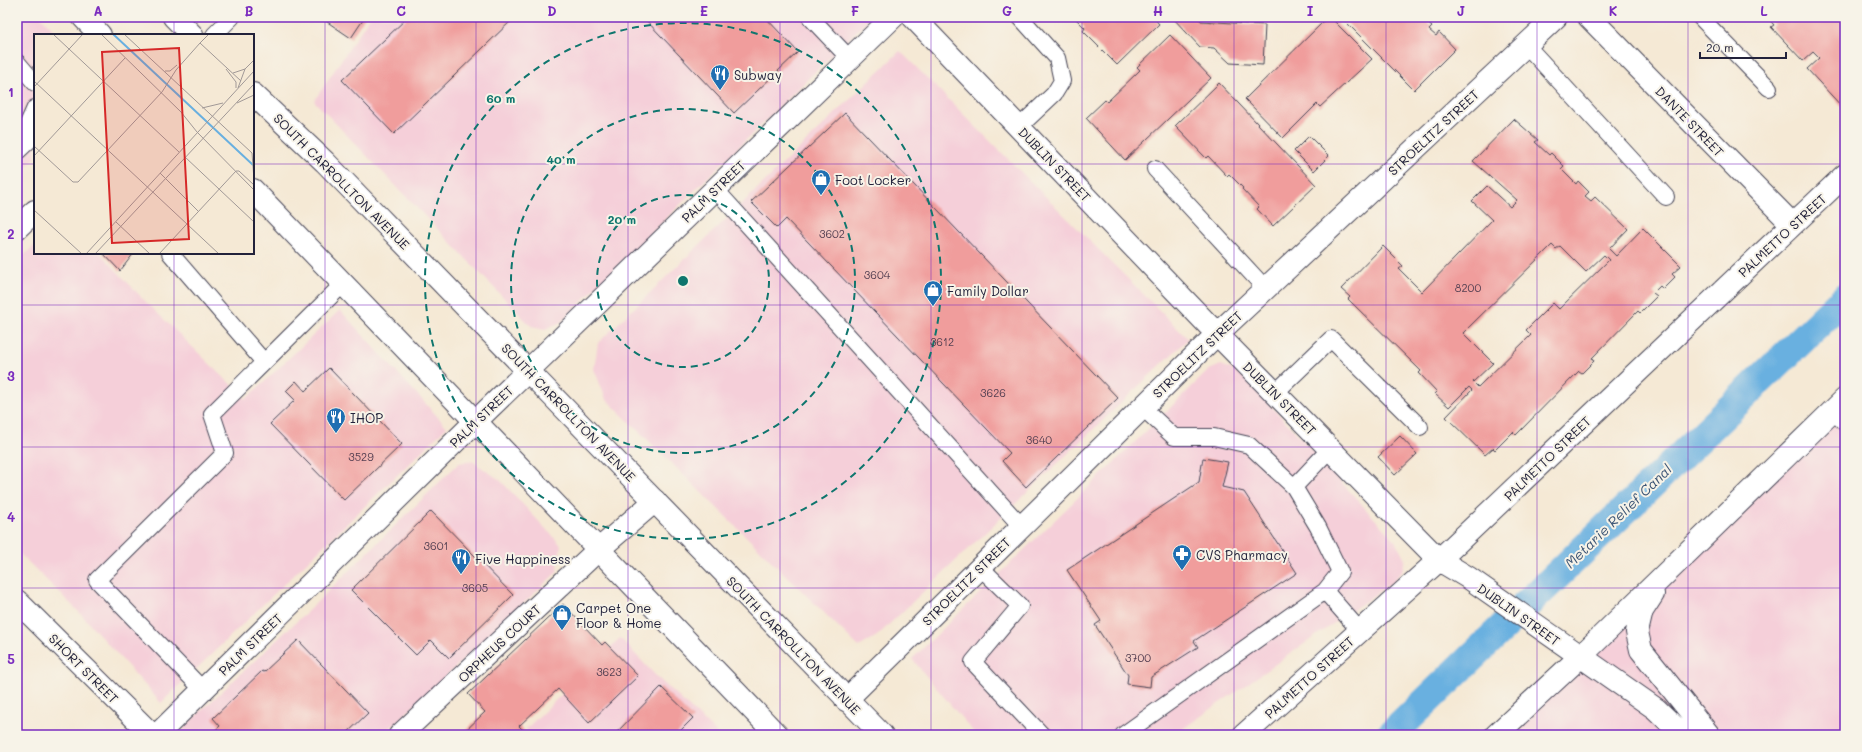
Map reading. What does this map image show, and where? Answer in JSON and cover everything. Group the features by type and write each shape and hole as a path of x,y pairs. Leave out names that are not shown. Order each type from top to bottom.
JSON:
{"street":[{"path":"83,17 99,34"},
{"path":"174,17 191,34"},
{"name":"PALM STREET","path":"157,735 476,421 893,17"},
{"name":"DUBLIN STREET","path":"913,17 1274,393 1439,560 1469,578 1656,709 1683,735"},
{"name":"STROELITZ STREET","path":"846,700 1217,334 1556,17"},
{"name":"DANTE STREET","path":"1589,17 1792,224"},
{"name":"SOUTH CARROLLTON AVENUE","path":"254,95 325,162 529,370 846,700 882,735"},
{"name":"PALMETTO STREET","path":"1244,735 1439,560 1845,175"},
{"path":"254,191 777,735"},
{"path":"17,228 34,212"},
{"path":"1496,735 1841,411"},
{"name":"ORPHEUS COURT","path":"400,735 598,550 655,501"},
{"path":"1668,572 1642,611 1637,632 1641,650 1709,735"},
{"name":"SHORT STREET","path":"17,601 152,735"}],"lane":[{"path":"215,34 232,17"},
{"path":"810,17 850,59"},
{"path":"1019,127 1054,94 1062,82 1057,58 1020,17"},
{"path":"1700,17 1769,88"},
{"path":"1526,45 1666,196"},
{"path":"17,62 34,82"},
{"path":"17,137 26,128 34,110"},
{"path":"17,152 34,136"},
{"path":"1155,169 1265,288"},
{"path":"715,189 1022,527"},
{"path":"171,254 264,362"},
{"path":"203,690 97,580 225,453 212,414 343,284"},
{"path":"1274,393 1331,339 1420,427"},
{"path":"1123,735 1325,591 1340,572 1318,527 1294,486 1249,445 1214,437 1174,438 1142,407"},
{"path":"1294,486 1330,449"},
{"path":"980,567 1020,606 973,662 1042,735"},
{"path":"1325,591 1360,631"}],"shaded area":[{"path":"17,17 41,17 57,34 34,34 34,159 17,176"},
{"path":"370,17 871,17 561,322 545,329 531,326 314,101"},
{"path":"900,51 1188,339 877,636 859,647 606,399 594,369 598,343"},
{"path":"34,246 34,254 101,254 145,301 246,399 340,310 447,427 161,703 81,614 17,551 17,262"},
{"path":"1221,365 1242,374 1397,543 1405,559 1402,571 1393,582 1174,735 976,735 912,659 1209,370"},
{"path":"1845,399 1845,735 1504,735"},
{"path":"472,461 500,480 561,545 557,572 383,735 182,735 185,726 310,609 459,463"},
{"path":"620,638 657,677 719,735 532,735 526,729"}],"building":[{"path":"320,17 365,17 351,38"},
{"path":"408,17 515,17 394,134 342,80"},
{"path":"643,17 765,17 798,52 734,113"},
{"path":"1074,17 1153,17 1159,24 1117,65 1083,31 1085,28"},
{"path":"1172,17 1197,17 1201,21 1265,25 1263,65 1230,63 1214,48 1200,47"},
{"path":"1328,17 1330,17 1372,59 1320,107 1317,104 1283,138 1245,99"},
{"path":"1341,17 1421,17 1432,27 1429,30 1436,36 1439,32 1455,49 1414,90"},
{"path":"1763,17 1842,17 1845,20 1844,109 1807,69 1819,58 1813,52 1803,61 1771,27 1774,25 1768,18 1766,20"},
{"path":"1170,35 1211,78 1125,160 1086,118 1105,100 1107,102 1140,70 1137,67"},
{"path":"1219,83 1316,185 1273,226 1257,209 1259,207 1242,189 1243,188 1229,174 1227,176 1208,156 1206,158 1175,126"},
{"path":"845,113 1118,398 1026,487 1002,461 1010,453 786,219 777,228 751,202"},
{"path":"1514,119 1538,140 1535,142 1549,155 1551,153 1564,166 1561,169 1576,184 1578,181 1589,192 1585,196 1591,201 1595,197 1628,229 1609,249 1616,256 1643,228 1681,266 1672,274 1675,277 1663,289 1660,286 1653,293 1657,296 1640,313 1638,311 1592,358 1594,361 1582,373 1579,371 1516,435 1513,432 1495,450 1493,448 1485,455 1446,417 1472,390 1469,387 1449,407 1435,394 1437,392 1419,373 1421,371 1348,299 1350,297 1341,289 1383,246 1403,266 1399,269 1422,292 1492,220 1472,201 1487,186 1510,207 1517,200 1473,161","holes":["1552,245 1556,249 1560,246 1586,272 1604,255 1609,260 1559,309 1553,303 1526,330 1531,335 1478,387 1473,382 1493,363 1463,333"]},
{"path":"1309,136 1329,156 1314,171 1294,151"},
{"path":"104,254 133,254 120,271"},
{"name":"IHOP","path":"329,368 402,444 344,500 270,424 295,400 286,391 296,381 305,391"},
{"path":"1400,436 1417,454 1395,475 1378,457"},
{"name":"CVS Pharmacy","path":"1203,458 1228,462 1222,487 1244,492 1297,573 1194,641 1198,647 1151,677 1150,687 1127,684 1128,675 1095,625 1101,621 1067,570 1199,482"},
{"path":"431,511 513,595 449,658 431,640 416,655 351,590"},
{"path":"563,604 602,645 605,642 638,676 589,723 558,689 519,726 528,735 461,735 485,712 468,694"},
{"path":"298,640 368,713 345,735 210,735 220,726 213,718 262,671 264,672"},
{"path":"661,687 693,718 676,735 614,735"}],"waterway":[{"name":"Metarie Relief Canal","path":"1391,735 1845,298"}],"place":[{"name":"Subway","path":"720,91"},
{"name":"Foot Locker","path":"821,196"},
{"name":"Family Dollar","path":"933,307"},
{"name":"IHOP","path":"336,434"},
{"name":"CVS Pharmacy","path":"1182,571"},
{"name":"Five Happiness","path":"461,575"},
{"name":"Carpet One Floor & Home","path":"562,631"}]}
